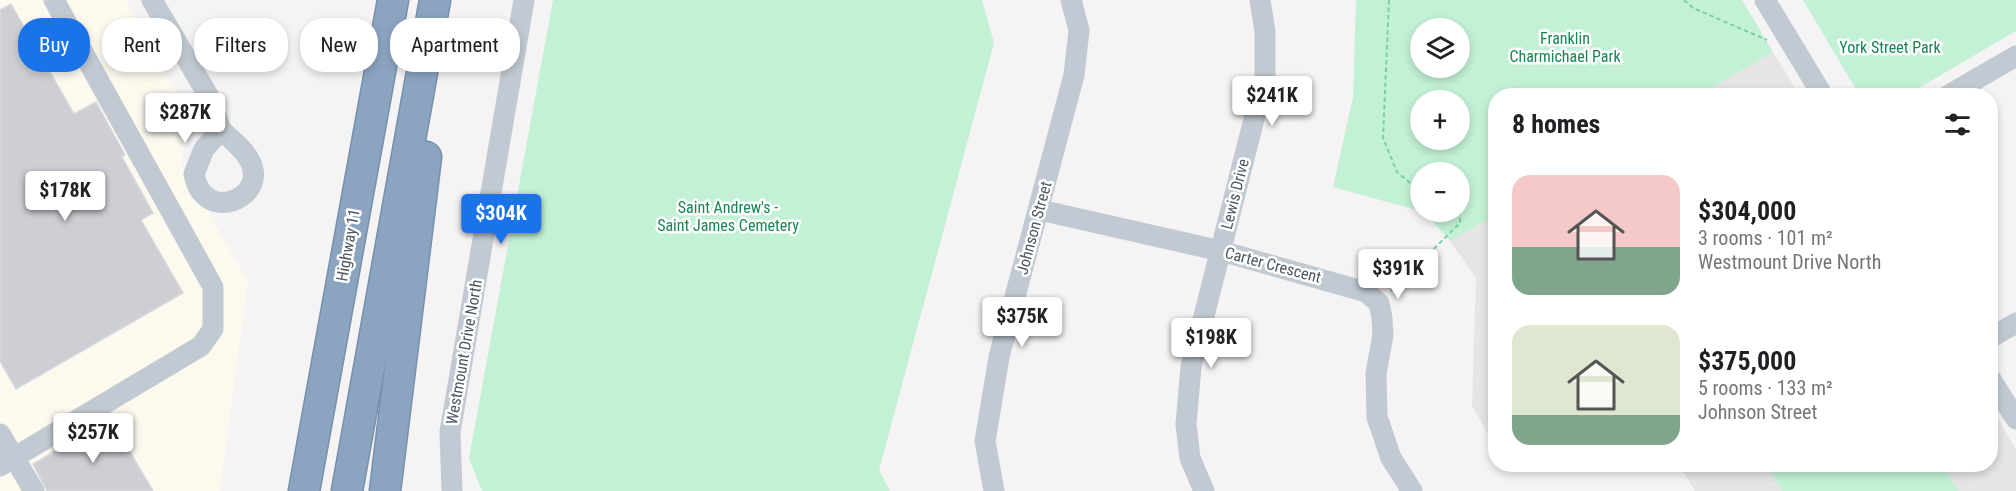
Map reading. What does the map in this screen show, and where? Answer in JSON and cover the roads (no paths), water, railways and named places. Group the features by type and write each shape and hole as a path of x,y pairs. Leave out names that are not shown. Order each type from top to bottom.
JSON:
{"highway":[{"name":"Highway 11","path":"304,491 393,0"},
{"path":"347,491 435,0"},
{"path":"386,491 440,44 442,0"},
{"path":"287,491 302,425 326,368"}],"street":[{"path":"7,462 201,346 213,329 215,314 213,286 54,0"},
{"path":"152,0 208,94 221,130"},
{"name":"Westmount Drive North","path":"452,491 450,432 524,0"},
{"name":"Johnson Street","path":"994,491 984,441 999,357 1040,210 1074,75 1079,30 1071,0"},
{"name":"Lewis Drive","path":"1204,491 1190,458 1186,424 1191,367 1265,76 1266,32 1260,0"},
{"path":"1765,0 1817,88"},
{"path":"1961,88 2016,56"},
{"name":"Carter Crescent","path":"1040,210 1221,251 1350,285 1366,292 1379,303 1383,335 1376,373 1377,417 1391,458 1412,491"},
{"path":"1998,333 2016,323"},
{"path":"1998,391 2016,419"},
{"path":"0,434 7,462 34,491"}],"park label":[{"name":"Franklin Charmichael Park","path":"1565,47"},
{"name":"York Street Park","path":"1890,47"},
{"name":"Saint Andrew's - Saint James Cemetery","path":"728,216"}]}
